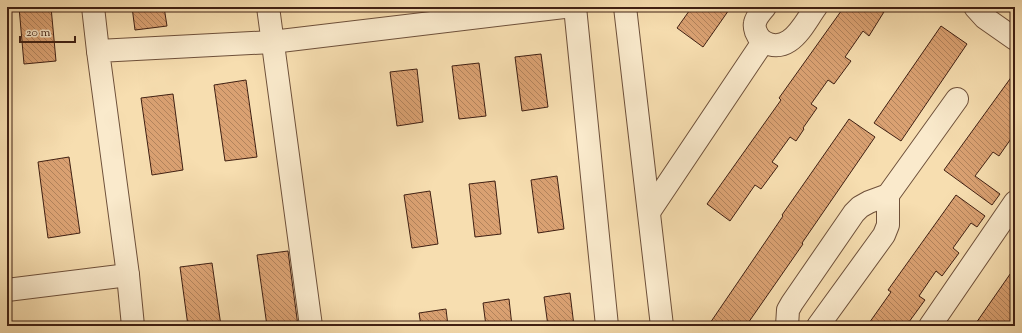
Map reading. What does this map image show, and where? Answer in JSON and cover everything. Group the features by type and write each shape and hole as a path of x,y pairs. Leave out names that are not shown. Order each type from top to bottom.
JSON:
{"street":[{"path":"93,7 128,275 133,326"},
{"path":"268,7 311,326"},
{"path":"98,51 272,42 564,7"},
{"path":"575,7 607,326"},
{"path":"764,7 754,26 757,35 763,42 770,45 781,44 789,41 796,35 816,7"},
{"path":"975,7 985,18 1015,39"},
{"path":"629,12 662,326"},
{"path":"649,212 763,42"},
{"path":"788,326 788,310 792,303 854,213 860,207 869,202 888,195 957,99"},
{"path":"818,326 884,235 888,225 888,195"},
{"path":"930,326 1015,202"},
{"path":"7,290 128,275"}],"building":[{"path":"19,7 51,7 56,61 24,64"},
{"path":"132,7 164,7 167,26 135,30"},
{"path":"692,7 731,7 703,47 677,28"},
{"path":"844,7 887,7 869,36 863,31 845,57 851,61 834,84 828,80 811,104 817,108 796,141 790,137 772,162 778,166 761,189 755,185 730,221 707,204 781,100 779,98"},
{"path":"941,26 967,44 901,141 874,123"},
{"path":"541,54 548,107 522,111 515,57"},
{"path":"479,63 486,116 459,119 452,66"},
{"path":"417,69 423,122 397,126 390,72"},
{"path":"1015,72 1015,133 999,156 993,152 975,176 1000,194 992,205 944,170"},
{"path":"246,80 257,157 225,161 214,85"},
{"path":"173,94 183,170 152,175 141,98"},
{"path":"849,119 875,137 802,243 803,244 746,326 708,326 783,216 782,215"},
{"path":"69,157 80,233 48,238 38,162"},
{"path":"557,176 564,229 538,233 531,180"},
{"path":"495,181 501,234 475,237 469,184"},
{"path":"430,191 438,244 412,248 404,195"},
{"path":"956,195 985,216 977,227 971,223 953,248 959,253 942,276 936,271 919,296 925,300 906,326 867,326 891,292 888,290"},
{"path":"288,251 298,326 267,326 257,255"},
{"path":"212,263 221,326 188,326 180,267"},
{"path":"1015,267 1015,326 974,326"},
{"path":"570,293 574,326 548,326 544,297"},
{"path":"509,299 512,326 486,326 483,303"},
{"path":"446,309 448,326 421,326 419,313"}]}
